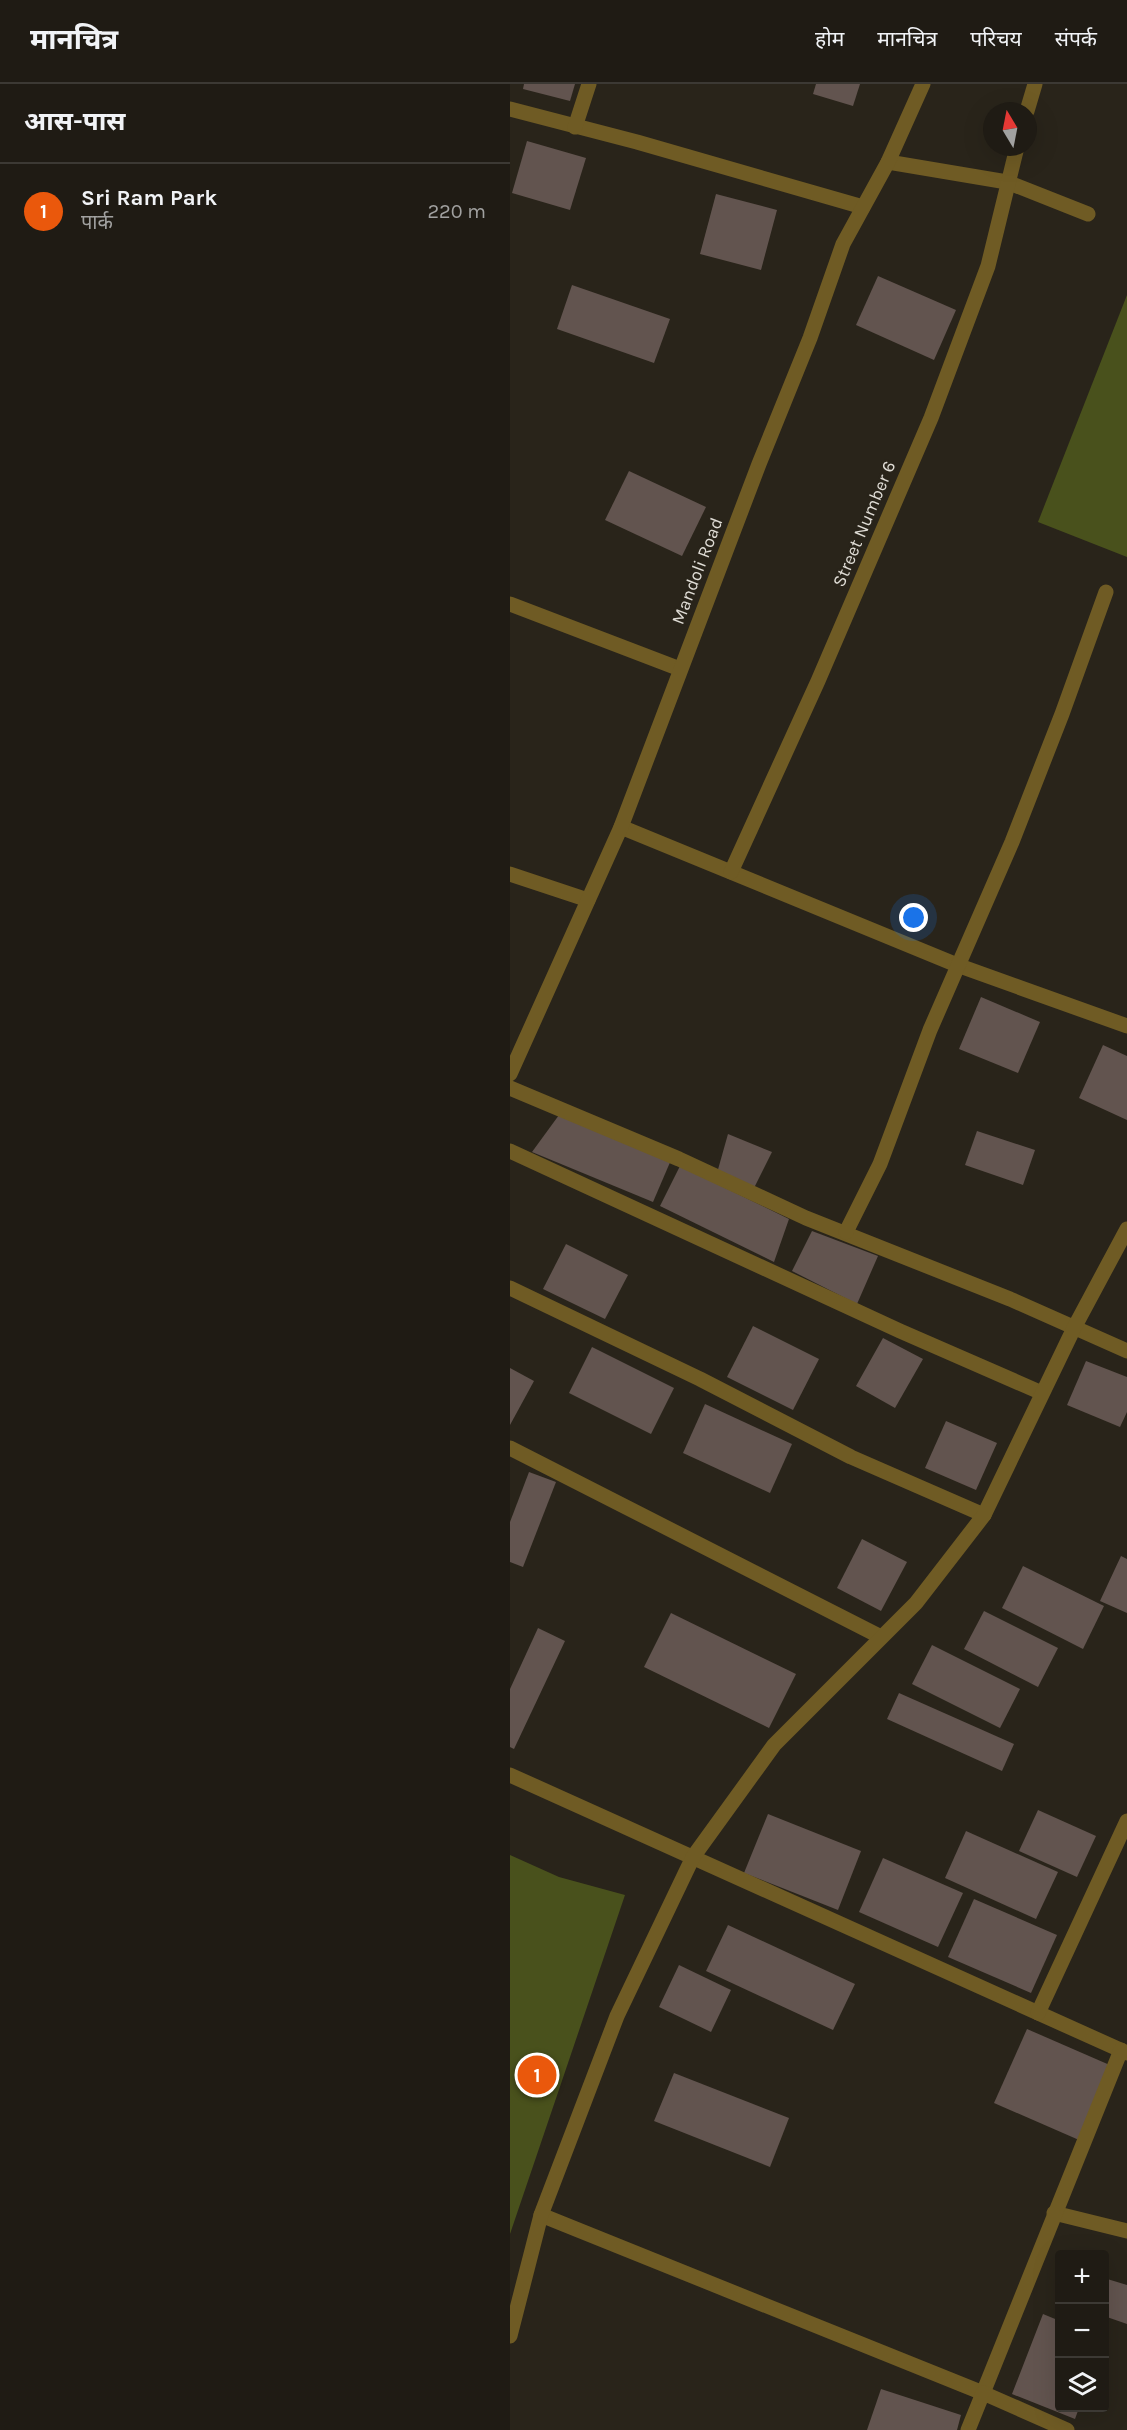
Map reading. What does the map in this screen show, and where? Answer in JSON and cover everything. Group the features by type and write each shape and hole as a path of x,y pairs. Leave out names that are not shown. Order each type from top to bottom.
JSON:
{"street":[{"path":"575,127 589,84"},
{"name":"Mandoli Road","path":"510,1074 621,827 759,464 810,338 843,244 888,162 923,84"},
{"path":"1030,102 1035,84"},
{"path":"510,109 863,207"},
{"name":"Street Number 6","path":"731,872 818,681 931,418 988,266 1014,156"},
{"path":"888,162 1007,182 1088,214"},
{"path":"846,1232 880,1164 930,1030 1012,842 1106,592"},
{"path":"510,621 514,606 680,669"},
{"path":"621,827 957,965 1127,1026"},
{"path":"510,874 588,900"},
{"path":"510,1088 680,1159 806,1218 1010,1299 1127,1351"},
{"path":"510,1151 900,1331 1042,1393"},
{"path":"510,2336 541,2215 617,2016 693,1857 774,1745 916,1603 984,1515 1074,1328 1127,1229"},
{"path":"510,1288 700,1379 851,1457 984,1515"},
{"path":"510,1448 881,1637"},
{"path":"510,1775 1124,2052 1054,2213 968,2430"},
{"path":"1038,2013 1127,1821"},
{"path":"1054,2213 1127,2231"},
{"path":"541,2215 983,2393 1067,2430"}],"green space":[{"path":"1127,295 1127,557 1038,522"},
{"path":"510,1855 559,1877 625,1895 510,2234"}],"building":[{"path":"524,84 575,84 570,101 523,89"},
{"path":"816,84 860,84 853,106 813,94"},
{"path":"527,141 586,158 570,210 512,193"},
{"path":"716,194 777,210 761,270 700,254"},
{"path":"878,276 956,310 934,360 856,325"},
{"path":"572,285 670,319 654,363 557,329"},
{"path":"629,471 706,507 682,556 605,520"},
{"path":"981,997 1040,1022 1018,1073 959,1049"},
{"path":"1103,1045 1127,1056 1127,1120 1079,1098"},
{"path":"559,1115 671,1160 653,1202 532,1152"},
{"path":"977,1131 1035,1150 1023,1185 965,1165"},
{"path":"728,1134 772,1152 753,1190 717,1173"},
{"path":"680,1166 789,1219 774,1262 660,1206"},
{"path":"812,1231 878,1256 857,1304 792,1271"},
{"path":"566,1244 628,1275 605,1319 543,1289"},
{"path":"753,1326 819,1359 793,1410 727,1377"},
{"path":"883,1338 923,1359 895,1408 856,1386"},
{"path":"592,1347 674,1388 651,1434 569,1393"},
{"path":"1086,1361 1127,1377 1127,1412 1120,1427 1067,1405"},
{"path":"510,1368 534,1381 510,1425"},
{"path":"705,1404 792,1444 770,1493 683,1453"},
{"path":"946,1421 997,1443 976,1490 925,1468"},
{"path":"529,1472 556,1482 523,1567 510,1562 510,1522"},
{"path":"862,1539 907,1562 881,1611 837,1588"},
{"path":"1121,1556 1127,1559 1127,1613 1100,1601"},
{"path":"1023,1566 1104,1606 1083,1649 1002,1608"},
{"path":"984,1611 1058,1648 1038,1687 964,1649"},
{"path":"671,1613 796,1674 769,1728 644,1667"},
{"path":"538,1628 565,1641 514,1749 510,1747 510,1689"},
{"path":"932,1645 1020,1689 1000,1728 912,1684"},
{"path":"899,1693 1014,1744 1002,1771 887,1719"},
{"path":"1038,1810 1096,1836 1077,1877 1019,1851"},
{"path":"768,1814 861,1851 838,1910 744,1873"},
{"path":"966,1831 1058,1872 1036,1919 945,1878"},
{"path":"883,1858 963,1893 938,1947 859,1912"},
{"path":"974,1899 1057,1935 1031,1993 948,1957"},
{"path":"728,1925 855,1984 833,2030 706,1971"},
{"path":"679,1965 731,1990 711,2032 659,2007"},
{"path":"1027,2029 1112,2066 1079,2140 994,2103"},
{"path":"674,2073 789,2118 770,2167 654,2121"},
{"path":"1109,2280 1127,2285 1127,2324 1109,2318"},
{"path":"1043,2314 1055,2319 1055,2411 1012,2394"},
{"path":"881,2389 961,2415 957,2430 867,2430"},
{"path":"1057,2412 1078,2412 1075,2419"}],"place":[{"name":"Sri Ram Park","path":"537,2075"}]}
